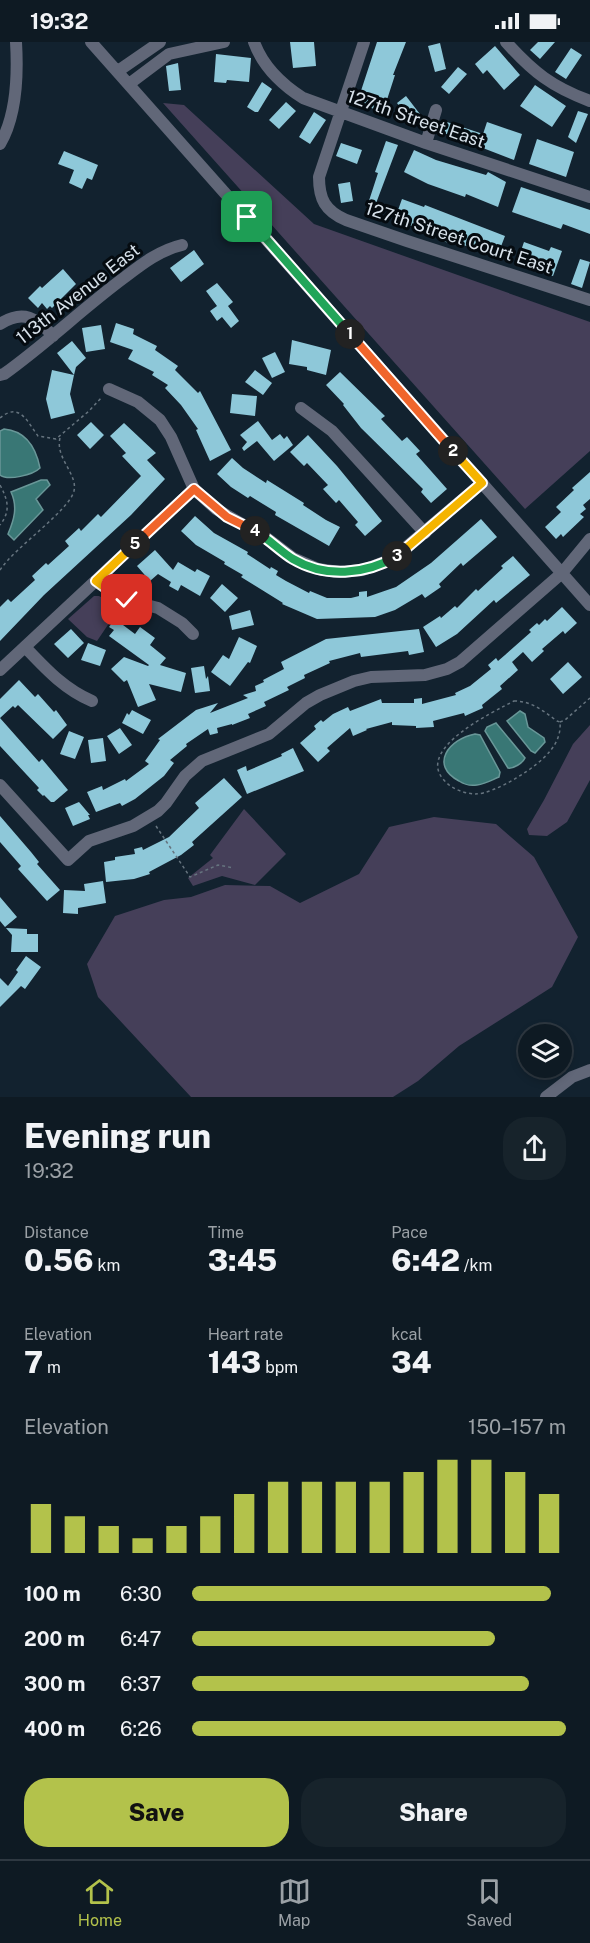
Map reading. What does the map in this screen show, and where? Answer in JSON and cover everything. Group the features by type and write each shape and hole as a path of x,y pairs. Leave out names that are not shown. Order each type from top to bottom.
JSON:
{"street":[{"path":"0,144 6,134 18,79 16,42"},
{"path":"91,42 590,605"},
{"path":"117,71 160,42 169,54"},
{"path":"129,84 169,54 224,42"},
{"name":"127th Street East","path":"254,42 269,70 303,98 426,143 590,197"},
{"path":"340,113 364,42"},
{"path":"506,42 520,58 550,84 590,101"},
{"path":"426,143 436,110"},
{"name":"127th Street Court East","path":"340,113 319,177 319,191 331,212 346,220 407,242 590,300"},
{"name":"113th Avenue East","path":"0,375 30,356 88,305 138,267 162,252 182,245"},
{"path":"0,324 9,318 26,316 41,323 53,336"},
{"path":"109,389 138,402 160,420 171,437 194,489 227,517 268,539 293,558 310,567 339,572 363,570 382,563 400,554 482,483"},
{"path":"301,408 332,431 425,533"},
{"path":"0,670 194,489"},
{"path":"0,785 68,860 89,841 133,826 158,811 185,776 202,761 269,734 306,703 320,695 354,681 371,677 425,675 454,666 562,573 590,539"},
{"path":"96,581 127,600 158,608 182,623 193,634"},
{"path":"25,647 63,685 75,694 92,701"},
{"path":"546,1097 572,1077 590,1070"}],"path":[{"path":"0,418 6,413 15,412 29,420 38,436 51,439 60,438 109,389"},
{"path":"0,570 11,555 64,507 73,493 74,486 59,449 60,438"},
{"path":"0,485 8,506 6,517 0,525"},
{"path":"560,722 590,698"},
{"path":"525,701 533,704 560,722 561,730 557,741 545,757 522,774 485,792 477,794 457,790 447,785 439,775 436,765 439,756 448,744 481,719 514,702 525,701"},
{"path":"155,825 190,877 218,865 234,868"}],"shaded area":[{"path":"163,103 184,105 314,224 590,322 590,451 525,509"},
{"path":"4,429 19,433 29,442 40,468 20,476 0,475 0,431"},
{"path":"41,480 47,480 50,485 36,499 43,510 14,540 8,534 14,513 11,492"},
{"path":"94,596 99,596 120,607 97,641 87,637 68,619"},
{"path":"520,711 525,714 528,727 544,738 545,742 535,753 507,721"},
{"path":"496,723 525,758 515,767 508,768 485,731 487,727"},
{"path":"590,725 590,780 567,822 547,836 529,835 527,829 573,744"},
{"path":"475,734 480,735 500,772 499,777 491,781 470,785 450,775 445,768 444,760 446,753 457,741"},
{"path":"244,809 286,854 255,885 222,876 193,886 188,878 213,858 210,855"},
{"path":"434,817 496,824 534,857 578,937 552,987 459,1046 418,1081 393,1097 191,1097 98,997 87,964 115,916 164,900 191,897 225,885 270,886 300,903 359,874 389,827"}],"building":[{"path":"290,42 314,42 316,66 293,68"},
{"path":"377,42 406,42 393,75 395,75 383,112 357,103"},
{"path":"538,42 555,42 540,59 530,50"},
{"path":"440,43 446,69 435,72 428,46"},
{"path":"495,46 520,75 504,90 487,70 483,74 475,64"},
{"path":"571,48 582,55 566,79 555,72"},
{"path":"216,54 251,58 249,82 227,80 226,83 214,82"},
{"path":"178,63 181,90 169,91 166,66"},
{"path":"458,67 467,74 449,94 441,87"},
{"path":"262,82 272,89 258,112 255,112 247,107"},
{"path":"535,85 566,106 552,127 520,106"},
{"path":"406,96 423,118 413,125 397,103"},
{"path":"286,102 296,111 279,129 269,120"},
{"path":"578,111 588,114 576,143 568,137"},
{"path":"314,112 326,120 310,144 299,137"},
{"path":"447,122 483,134 487,122 522,134 514,160 444,133"},
{"path":"537,139 574,152 566,177 529,164"},
{"path":"386,141 398,145 375,206 380,208 377,217 365,213 378,173 375,172"},
{"path":"341,143 362,150 357,164 336,156"},
{"path":"414,150 436,160 486,175 488,172 506,182 498,207 466,194 465,197 428,184 404,172"},
{"path":"64,151 98,165 92,180 87,178 82,189 69,183 74,170 58,164"},
{"path":"350,182 353,201 341,203 338,184"},
{"path":"521,187 590,210 590,234 563,224 561,229 512,212"},
{"path":"402,199 424,207 425,205 505,236 497,257 455,242 454,245 443,241 444,238 406,224 404,228 393,224"},
{"path":"524,242 549,251 551,247 562,251 553,276 516,265"},
{"path":"194,250 204,264 181,282 170,268"},
{"path":"580,259 590,262 582,288 571,284"},
{"path":"63,269 76,284 52,308 50,306 47,309 42,303 38,308 28,298"},
{"path":"217,283 233,302 228,306 239,321 231,328 222,317 217,321 210,311 217,306 206,291"},
{"path":"116,323 134,329 133,334 157,346 155,350 178,366 175,370 198,393 200,391 231,450 210,461 196,430 198,429 181,405 165,388 168,385 152,375 154,372 128,359 133,350 110,342"},
{"path":"101,325 105,349 86,352 82,328"},
{"path":"292,340 331,350 326,375 307,370 307,367 289,364"},
{"path":"72,341 86,358 76,367 74,375 57,353"},
{"path":"275,352 285,372 272,378 262,358"},
{"path":"52,370 74,375 70,394 75,413 51,419 46,399"},
{"path":"255,370 272,383 263,395 245,382"},
{"path":"340,372 385,416 381,419 402,441 407,437 420,451 416,454 447,489 431,503 421,492 423,489 361,428 344,404 326,385"},
{"path":"232,394 257,396 255,416 230,413"},
{"path":"258,421 272,440 280,434 284,439 287,436 293,445 274,461 257,441 244,451 242,448 247,442 240,435"},
{"path":"91,422 104,435 90,449 77,435"},
{"path":"124,423 156,453 147,460 165,479 131,515 44,595 0,641 0,607 8,599 11,602 35,580 32,576 69,546 65,541 79,528 81,531 98,514 101,517 141,476 122,456 126,453 110,436"},
{"path":"308,435 382,521 365,536 355,525 358,522 339,500 336,503 323,489 328,485 307,463 304,466 290,452"},
{"path":"232,458 266,483 267,480 340,527 329,546 275,515 276,512 250,496 248,498 231,487 217,474"},
{"path":"590,472 590,499 583,505 586,509 580,514 584,517 563,537 561,534 556,539 545,527 561,512 556,507"},
{"path":"195,516 214,533 248,552 247,554 270,569 271,567 278,571 276,575 309,593 310,591 327,598 351,598 359,596 359,592 367,591 367,597 396,587 431,563 481,519 497,537 463,566 461,563 439,584 441,587 425,598 422,594 395,610 375,617 317,619 282,604 241,577 243,575 224,564 225,562 196,545 181,531"},
{"path":"155,550 173,570 178,562 195,572 197,569 210,576 200,596 181,585 178,591 169,586 171,582 158,574 150,581 137,566"},
{"path":"513,556 530,575 496,603 494,600 457,634 436,647 423,627 440,616 441,618 455,606 457,608 476,589 478,591 503,568 501,566"},
{"path":"222,584 238,598 225,612 210,598"},
{"path":"562,607 577,623 565,634 563,631 542,649 544,651 532,662 523,652 512,662 518,670 500,686 502,689 482,705 483,708 465,716 464,713 433,721 434,727 416,728 416,726 392,725 392,722 366,729 353,736 350,728 327,748 330,751 318,762 300,743 316,729 314,726 321,720 323,722 348,707 350,711 381,699 382,703 414,703 414,699 422,698 422,704 456,695 455,693 470,686 491,669 488,665 496,658 498,661 505,655 531,632 529,630 537,623 539,625 545,619 547,621"},
{"path":"250,610 254,625 232,630 229,616"},
{"path":"115,619 135,634 140,627 155,638 150,645 166,658 160,665 186,673 181,692 149,684 156,700 138,707 127,680 124,682 111,669 124,657 149,665 109,636 114,630 109,627"},
{"path":"71,629 84,643 68,658 54,644"},
{"path":"419,629 424,652 409,655 408,651 361,657 360,653 329,661 330,663 304,675 305,678 287,687 289,690 264,702 266,706 248,714 250,718 217,728 218,733 210,735 208,729 186,744 187,746 170,760 174,763 164,776 135,799 122,806 120,803 96,812 87,792 102,786 103,790 125,779 126,781 149,764 145,761 160,740 158,739 196,710 218,703 210,713 248,698 243,695 256,691 255,686 284,669 281,662 326,639"},
{"path":"239,637 257,646 250,663 248,662 230,686 211,672 223,655 229,659"},
{"path":"88,643 106,650 100,666 81,660"},
{"path":"568,662 582,677 563,694 550,679"},
{"path":"204,666 210,691 195,693 191,668"},
{"path":"19,680 35,697 38,694 54,712 56,710 67,725 53,739 18,705 15,708 13,706 0,718 0,699"},
{"path":"132,710 151,720 143,734 122,723 127,713 129,715"},
{"path":"0,718 39,762 42,759 68,790 54,802 37,790 39,788 0,746"},
{"path":"120,728 132,745 119,754 107,736"},
{"path":"69,731 84,737 75,759 60,754"},
{"path":"103,738 106,761 91,763 88,740"},
{"path":"293,748 304,771 247,794 237,770 246,766 247,771 282,756 281,754"},
{"path":"224,778 242,797 192,842 194,845 181,855 149,872 150,874 134,879 106,882 104,862 115,860 115,857 135,854 134,849 142,847 143,850 169,837 199,808 195,803"},
{"path":"79,802 90,815 88,815 90,819 73,826 65,808"},
{"path":"0,816 60,890 47,901 18,869 21,866 0,842"},
{"path":"103,881 106,903 78,908 78,914 63,913 64,890 85,891 84,884"},
{"path":"0,897 17,917 5,927 0,921"},
{"path":"6,928 27,929 27,934 38,934 38,952 11,952 12,935"},
{"path":"26,956 41,967 25,989 21,986 0,1007 0,978 8,986"}],"route":[{"path":"127,600 96,581 194,489 227,517 250,528 310,567 351,572 373,567 400,554 482,483 247,217"}]}
